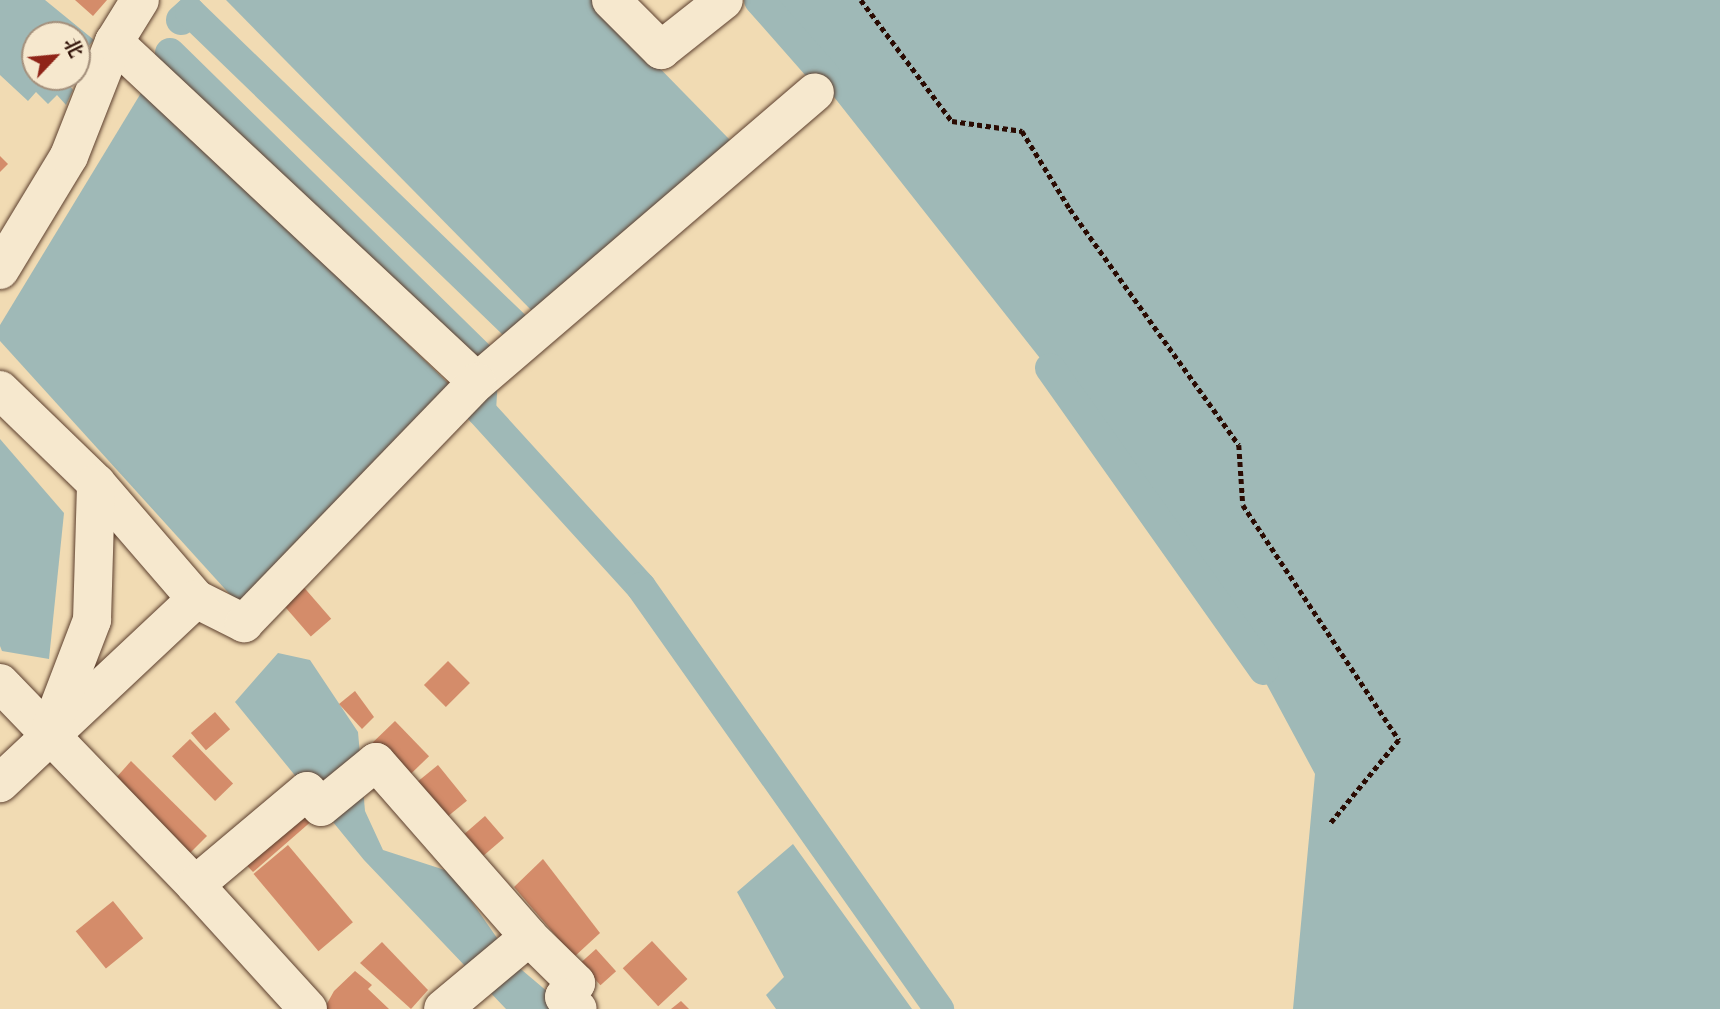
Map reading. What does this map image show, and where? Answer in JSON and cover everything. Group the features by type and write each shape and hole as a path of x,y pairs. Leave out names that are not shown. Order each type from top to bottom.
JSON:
{"street":[{"path":"0,270 69,156 114,42 140,0"},
{"path":"611,0 661,50 724,0"},
{"path":"114,42 477,382"},
{"path":"0,390 96,483 196,598 244,623 477,382 815,92"},
{"path":"48,736 92,620 96,483"},
{"path":"2,791 48,736 196,598"},
{"path":"0,683 48,736 195,885 307,1009"},
{"path":"195,885 307,791 321,807 376,762 528,937 576,983 564,997 578,1009"},
{"path":"443,1009 528,937"}],"path":[{"path":"861,0 952,121 1021,131 1070,209 1239,445 1243,505 1399,740 1330,824"}],"water":[{"path":"0,0 45,0 71,21 21,21 21,91 73,91 66,105 57,95 48,104 36,92 28,101 0,75"},
{"path":"226,0 593,0 730,140 535,314"},
{"path":"777,0 1720,0 1720,1009 1293,1009 1315,774 1247,648 1080,409 823,83"},
{"path":"144,88 452,387 244,610 0,341 0,325"},
{"path":"0,439 64,513 49,659 2,651 0,646"},
{"path":"278,653 310,660 358,732 365,811 383,850 451,872 516,965 568,1009 506,1009 364,860 235,702"},
{"path":"793,844 912,1009 776,1009 766,995 784,977 737,892"}],"building":[{"path":"75,0 107,0 93,16"},
{"path":"0,156 8,164 0,172"},
{"path":"301,584 331,619 311,636 281,602"},
{"path":"448,661 470,683 446,707 424,685"},
{"path":"355,691 374,717 362,729 339,704"},
{"path":"215,712 230,729 206,750 191,733"},
{"path":"395,721 429,756 407,778 373,743"},
{"path":"190,739 233,784 215,801 172,756"},
{"path":"131,761 207,836 187,856 115,779"},
{"path":"438,765 467,801 444,820 415,784"},
{"path":"304,807 314,819 253,872 239,857"},
{"path":"485,816 504,838 484,856 465,834"},
{"path":"288,845 353,922 318,951 254,874"},
{"path":"543,859 600,933 574,957 514,887"},
{"path":"113,901 143,938 106,969 76,931"},
{"path":"652,941 687,979 658,1006 623,968"},
{"path":"382,942 428,990 411,1009 360,963"},
{"path":"596,949 616,971 600,985 580,963"},
{"path":"355,971 372,985 368,989 389,1009 324,1009 334,991"},
{"path":"681,1001 689,1009 671,1009"}],"waterway":[{"path":"759,0 826,76"},
{"path":"181,20 190,12 523,334"},
{"path":"170,53 484,360 481,411 641,587 939,1009"},
{"path":"1050,368 1264,670"}]}
